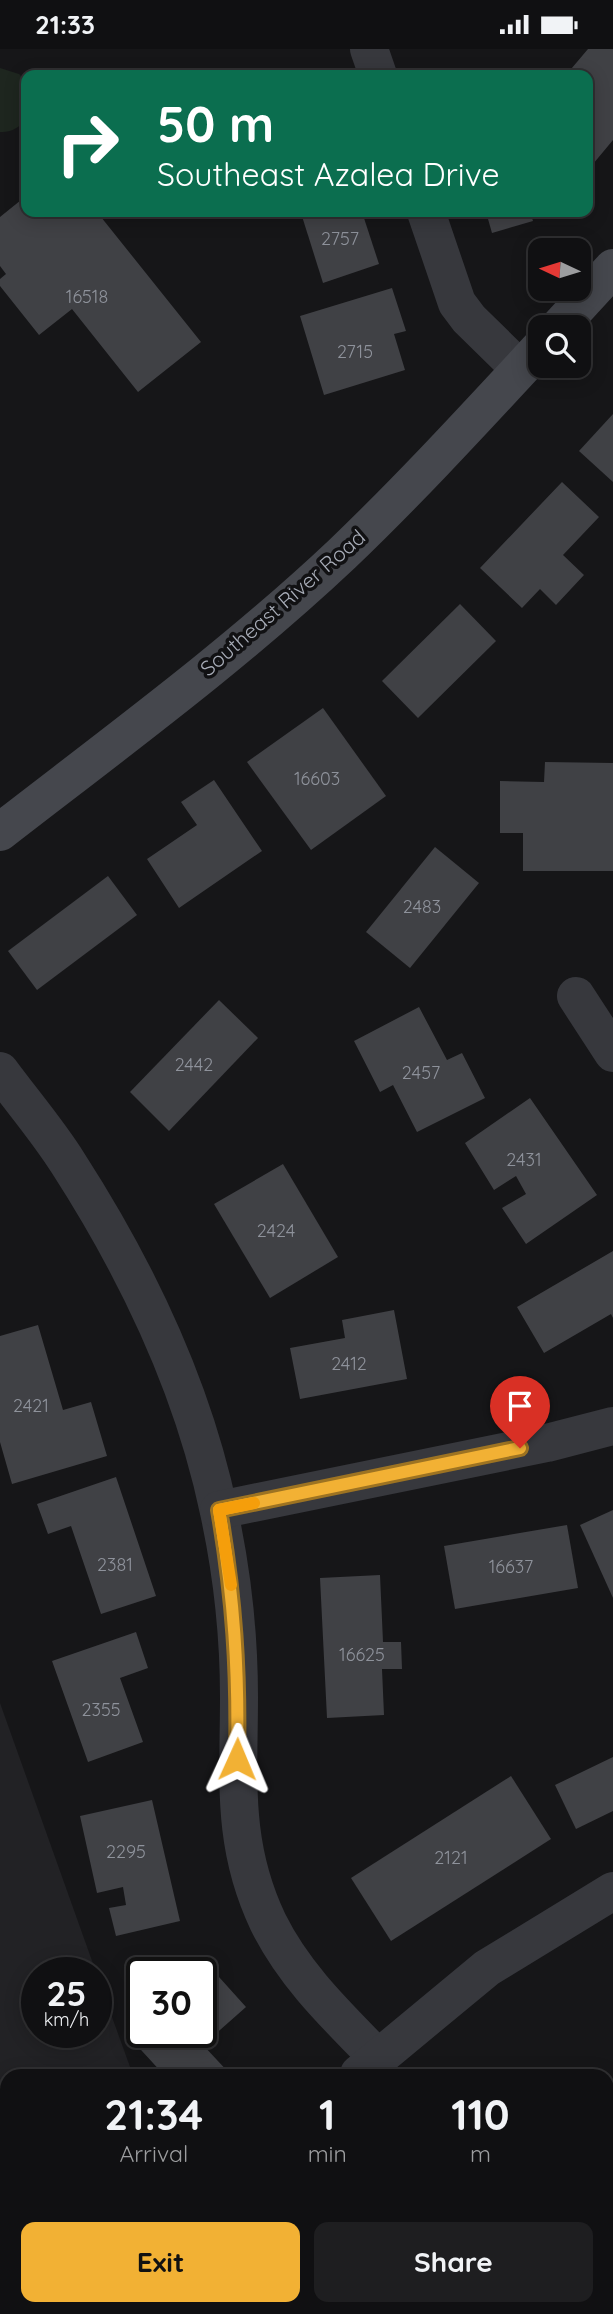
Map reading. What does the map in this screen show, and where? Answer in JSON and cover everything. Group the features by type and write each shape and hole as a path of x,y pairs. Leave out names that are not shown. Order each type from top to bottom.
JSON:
{"street":[{"path":"369,49 376,70"},
{"path":"428,217 457,303 469,319 528,356"},
{"path":"570,315 613,268"},
{"name":"Southeast River Road","path":"0,832 135,730 254,632 341,555 407,491 528,361"},
{"path":"576,996 613,1053"},
{"path":"0,1071 67,1161 103,1221 157,1321 194,1417 219,1510 227,1559 237,1653 237,1781 239,1820 245,1854 268,1921 302,1977 367,2066 487,1968 613,1891"},
{"path":"219,1510 547,1443 613,1426"}],"shaded area":[{"path":"0,68 21,76 21,125 8,132 0,132"},
{"path":"0,1703 91,1957 21,1957 21,2048 112,2048 112,2017 131,2069 0,2069"}],"building":[{"path":"588,49 613,49 613,140 593,164 593,70 570,70"},
{"path":"21,200 21,217 101,217 201,342 138,392 72,309 39,335 0,286 0,279 6,274 0,266 0,217"},
{"path":"302,217 364,217 379,264 323,283"},
{"path":"487,217 532,217 533,221 492,233"},
{"path":"392,288 406,331 394,334 405,370 324,395 300,316"},
{"path":"613,414 613,482 579,451"},
{"path":"562,482 599,517 563,555 584,575 556,605 540,589 522,608 480,568"},
{"path":"460,604 496,641 418,718 382,681"},
{"path":"323,708 386,796 311,850 247,762"},
{"path":"545,762 613,763 613,871 523,871 523,833 500,833 500,781 544,782"},
{"path":"214,780 262,851 179,908 147,859 197,825 181,802"},
{"path":"435,847 479,883 410,968 366,932"},
{"path":"108,876 137,915 37,990 8,951"},
{"path":"219,1000 258,1038 169,1131 130,1092"},
{"path":"419,1007 447,1060 462,1053 485,1098 417,1132 393,1085 380,1092 354,1041"},
{"path":"530,1098 597,1195 526,1244 502,1208 526,1194 516,1176 494,1190 465,1143"},
{"path":"283,1164 338,1257 270,1298 214,1204"},
{"path":"613,1251 613,1318 611,1314 544,1353 517,1307"},
{"path":"394,1310 407,1379 300,1399 290,1348 345,1338 342,1320"},
{"path":"38,1325 63,1410 91,1402 107,1456 12,1484 0,1442 0,1336"},
{"path":"116,1477 156,1596 101,1614 71,1526 48,1534 37,1504"},
{"path":"613,1510 613,1598 580,1525"},
{"path":"567,1525 578,1588 455,1609 444,1546"},
{"path":"380,1575 383,1642 401,1642 402,1669 382,1669 384,1715 327,1718 320,1578"},
{"path":"136,1632 148,1668 120,1678 143,1742 88,1762 52,1661"},
{"path":"613,1757 613,1811 576,1829 555,1785"},
{"path":"511,1776 551,1839 391,1941 351,1878"},
{"path":"152,1800 180,1921 116,1936 109,1908 126,1905 123,1887 97,1893 80,1816"},
{"path":"217,1975 246,2007 217,2033"},
{"path":"139,2048 206,2048 225,2069 158,2069"}],"slow traffic":[{"path":"231,1585 219,1510 254,1503"}],"route":[{"path":"237,1759 237,1653 233,1603 219,1510 520,1448"}]}
